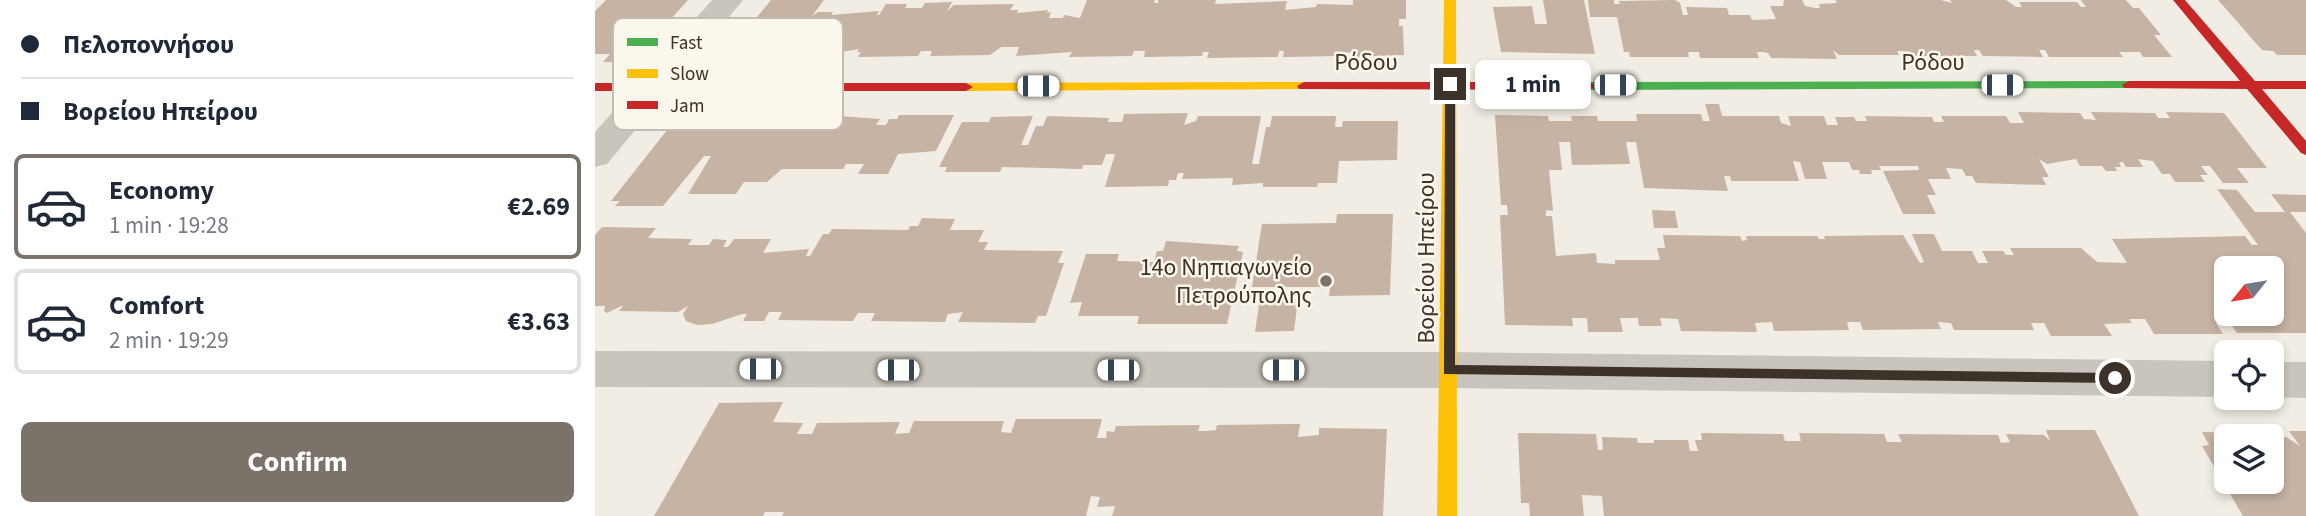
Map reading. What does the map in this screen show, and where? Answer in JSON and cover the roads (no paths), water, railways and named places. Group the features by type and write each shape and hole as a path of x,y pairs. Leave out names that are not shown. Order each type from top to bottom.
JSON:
{"street":[{"path":"712,18 727,0"},
{"name":"Βορείου Ηπείρου","path":"1447,516 1450,0"},
{"path":"2179,0 2306,150"},
{"name":"Ρόδου","path":"843,87 1450,84 2306,85"},
{"name":"Ρόδου","path":"595,87 613,87"},
{"path":"595,155 617,130"},
{"path":"595,369 1448,370 2214,379"},
{"path":"2284,380 2306,380"}],"place":[{"name":"14ο Νηπιαγωγείο Πετρούπολης","path":"1326,281"}]}
